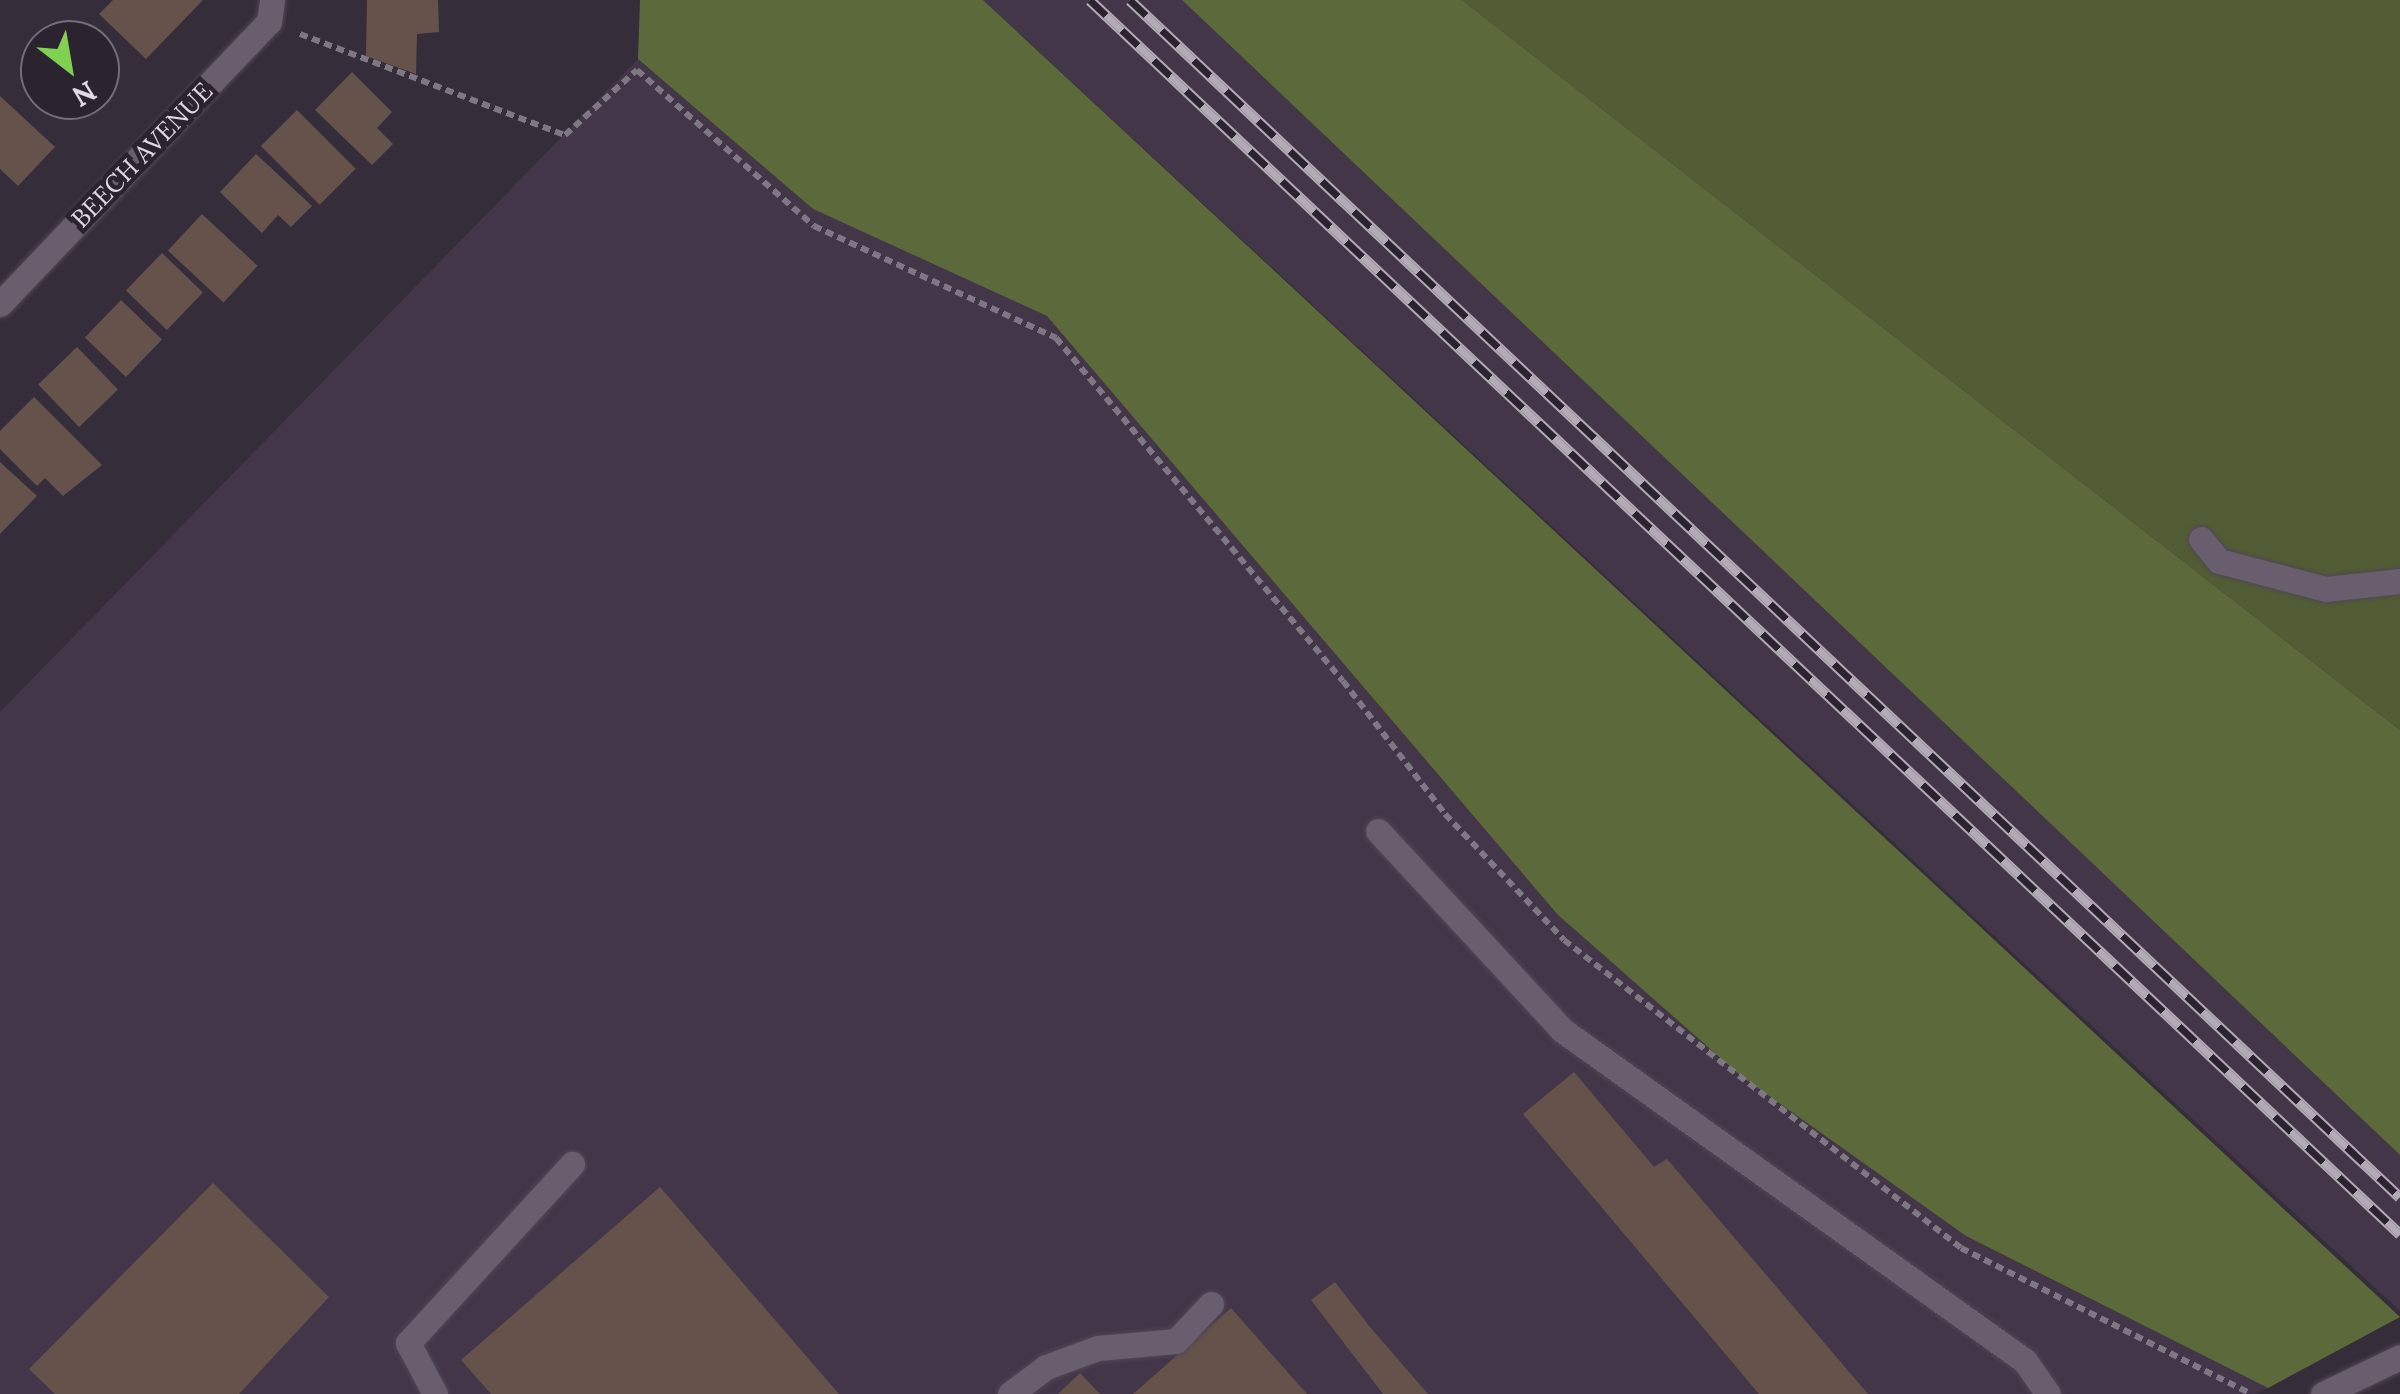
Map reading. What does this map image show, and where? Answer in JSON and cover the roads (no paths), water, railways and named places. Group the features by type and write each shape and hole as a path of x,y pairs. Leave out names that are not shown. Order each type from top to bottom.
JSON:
{"street":[{"name":"BEECH AVENUE","path":"0,304 270,11"},
{"path":"2200,539 2219,562 2326,588 2400,580"},
{"path":"1378,831 1562,1030 2025,1361 2048,1394"},
{"path":"435,1394 408,1343 572,1164"},
{"path":"1010,1394 1046,1367 1098,1348 1176,1341 1211,1304"},
{"path":"2324,1394 2400,1358"}],"railway":[{"path":"1090,0 2400,1234"},
{"path":"1130,0 2400,1197"}]}
